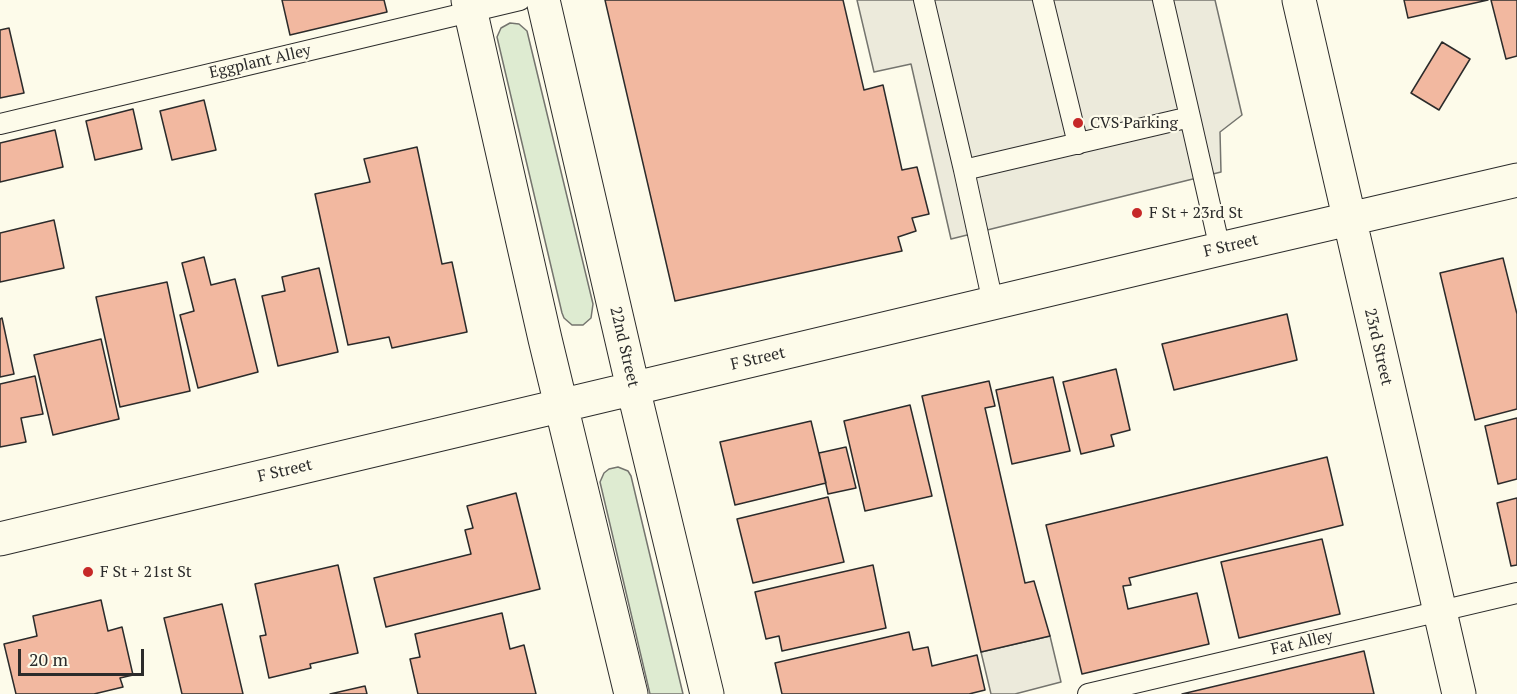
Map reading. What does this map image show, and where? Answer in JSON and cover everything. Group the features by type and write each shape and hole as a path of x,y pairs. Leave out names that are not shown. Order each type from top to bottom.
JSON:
{"street":[{"name":"22nd Street","path":"543,0 707,694"},
{"name":"23rd Street","path":"1299,0 1459,694"},
{"path":"469,6 561,405 631,694"},
{"name":"F Street","path":"0,539 1517,180"}],"lane":[{"name":"Eggplant Alley","path":"0,124 469,6 520,0"},
{"path":"924,0 993,303"},
{"path":"1043,0 1078,144"},
{"path":"1163,0 1220,249"},
{"path":"964,170 1190,117"},
{"name":"Fat Alley","path":"1088,694 1517,593"}],"green space":[{"path":"510,23 519,24 527,31 593,304 591,318 583,325 572,325 562,313 497,37 501,28"},
{"path":"618,467 628,471 631,476 683,694 650,694 600,482 604,473"}],"shaded area":[{"name":"CVS Parking","path":"857,0 1215,0 1242,115 1220,132 1221,172 951,239 911,64 874,72"},
{"path":"1050,636 1061,682 1015,694 991,694 981,652"}],"building":[{"path":"282,0 384,0 387,12 290,35"},
{"path":"605,0 843,0 864,90 883,85 902,170 917,167 929,214 912,218 916,231 898,237 902,251 675,301"},
{"path":"1404,0 1488,0 1408,18"},
{"path":"1491,0 1517,0 1517,56 1506,59"},
{"path":"9,28 24,93 0,98 0,30"},
{"path":"1442,42 1470,59 1439,110 1411,93"},
{"path":"204,100 216,150 172,160 160,111"},
{"path":"133,109 142,149 95,160 86,121"},
{"path":"55,130 63,167 0,182 0,143"},
{"path":"417,147 442,264 452,262 467,332 392,348 389,337 348,345 315,194 370,182 364,159"},
{"path":"54,220 64,268 0,282 0,233"},
{"path":"204,257 211,285 235,279 258,372 198,388 180,315 194,311 182,263"},
{"path":"1503,258 1517,314 1517,409 1475,420 1440,273"},
{"path":"319,268 338,352 278,366 262,296 285,291 282,277"},
{"path":"167,282 190,391 120,407 96,297"},
{"path":"1287,314 1297,360 1174,390 1162,344"},
{"path":"2,318 14,374 0,377 0,319"},
{"path":"101,339 119,419 53,435 34,355"},
{"path":"1116,369 1130,430 1111,435 1114,446 1081,454 1063,382"},
{"path":"35,376 43,414 21,418 26,442 0,447 0,384"},
{"path":"1053,377 1070,451 1012,464 996,390"},
{"path":"989,381 995,406 985,408 1025,583 1034,581 1050,636 981,652 922,396"},
{"path":"910,405 932,496 865,511 844,421"},
{"path":"1517,418 1517,479 1498,484 1485,426"},
{"path":"811,421 826,483 735,505 720,442"},
{"path":"846,447 856,488 828,494 819,453"},
{"path":"1327,457 1343,525 1129,578 1131,585 1123,586 1128,609 1197,593 1209,644 1082,674 1046,525"},
{"path":"516,493 540,589 386,627 374,578 471,554 465,530 473,528 467,506"},
{"path":"828,497 844,562 753,583 737,519"},
{"path":"1517,498 1517,565 1511,566 1497,503"},
{"path":"1322,539 1340,614 1239,638 1221,562"},
{"path":"338,565 358,653 310,664 311,668 269,678 260,636 266,635 255,584"},
{"path":"873,565 886,628 782,651 779,636 766,639 755,592"},
{"path":"101,600 108,631 122,627 133,675 120,678 123,687 94,694 16,694 4,644 37,636 33,616"},
{"path":"222,604 243,694 182,694 164,618"},
{"path":"502,613 510,649 524,645 536,694 418,694 410,659 420,657 415,634"},
{"path":"909,632 913,650 928,647 932,666 977,655 985,690 969,694 782,694 775,663"},
{"path":"1364,651 1374,694 1182,694"},
{"path":"365,686 367,694 330,694"}],"place":[{"name":"CVS Parking","path":"1078,123"},
{"name":"F St + 23rd St","path":"1137,213"},
{"name":"F St + 21st St","path":"88,572"}]}
